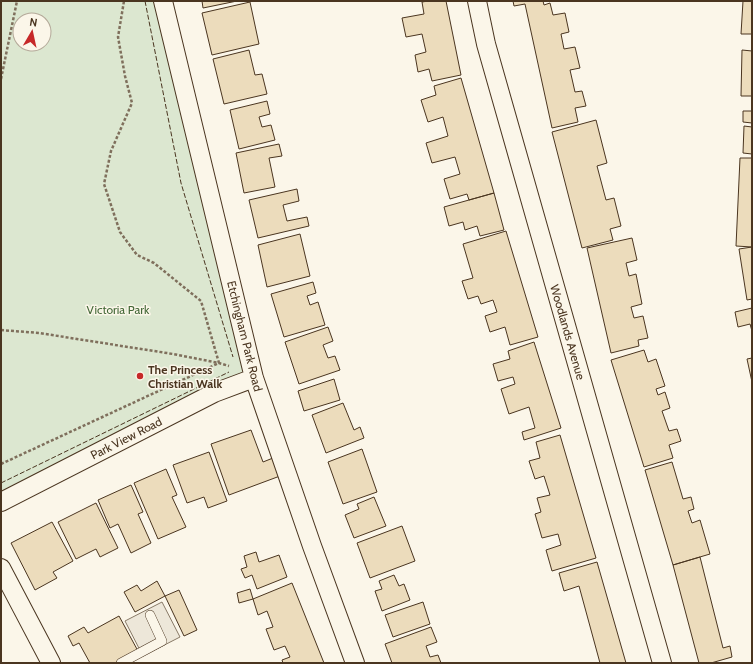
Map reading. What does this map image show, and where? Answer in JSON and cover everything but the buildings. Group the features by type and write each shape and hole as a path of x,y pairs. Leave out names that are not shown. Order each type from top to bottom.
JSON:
{"street":[{"name":"Etchingham Park Road","path":"163,1 254,378 312,546 355,663"},
{"name":"Woodlands Avenue","path":"477,1 486,44 662,663"},
{"name":"Park View Road","path":"1,502 214,393 254,378"},
{"path":"1,568 51,663"}],"lane":[{"path":"121,663 162,641 150,615"}],"path":[{"path":"1,79 17,1"},
{"path":"124,1 118,37 125,76 132,103 111,151 104,184 120,232 137,255 154,263 201,301 219,363"},
{"path":"1,330 39,333 173,354 219,363 234,368 254,378"},
{"path":"1,464 219,363"}],"green space":[{"name":"Victoria Park","path":"1,1 163,1 255,378 1,502"}],"shaded area":[{"path":"162,602 180,637 143,656 125,621"}],"fence":[{"path":"145,1 181,183 233,357"},
{"path":"1,483 229,372"}],"place":[{"name":"The Princess Christian Walk","path":"140,376"}]}
